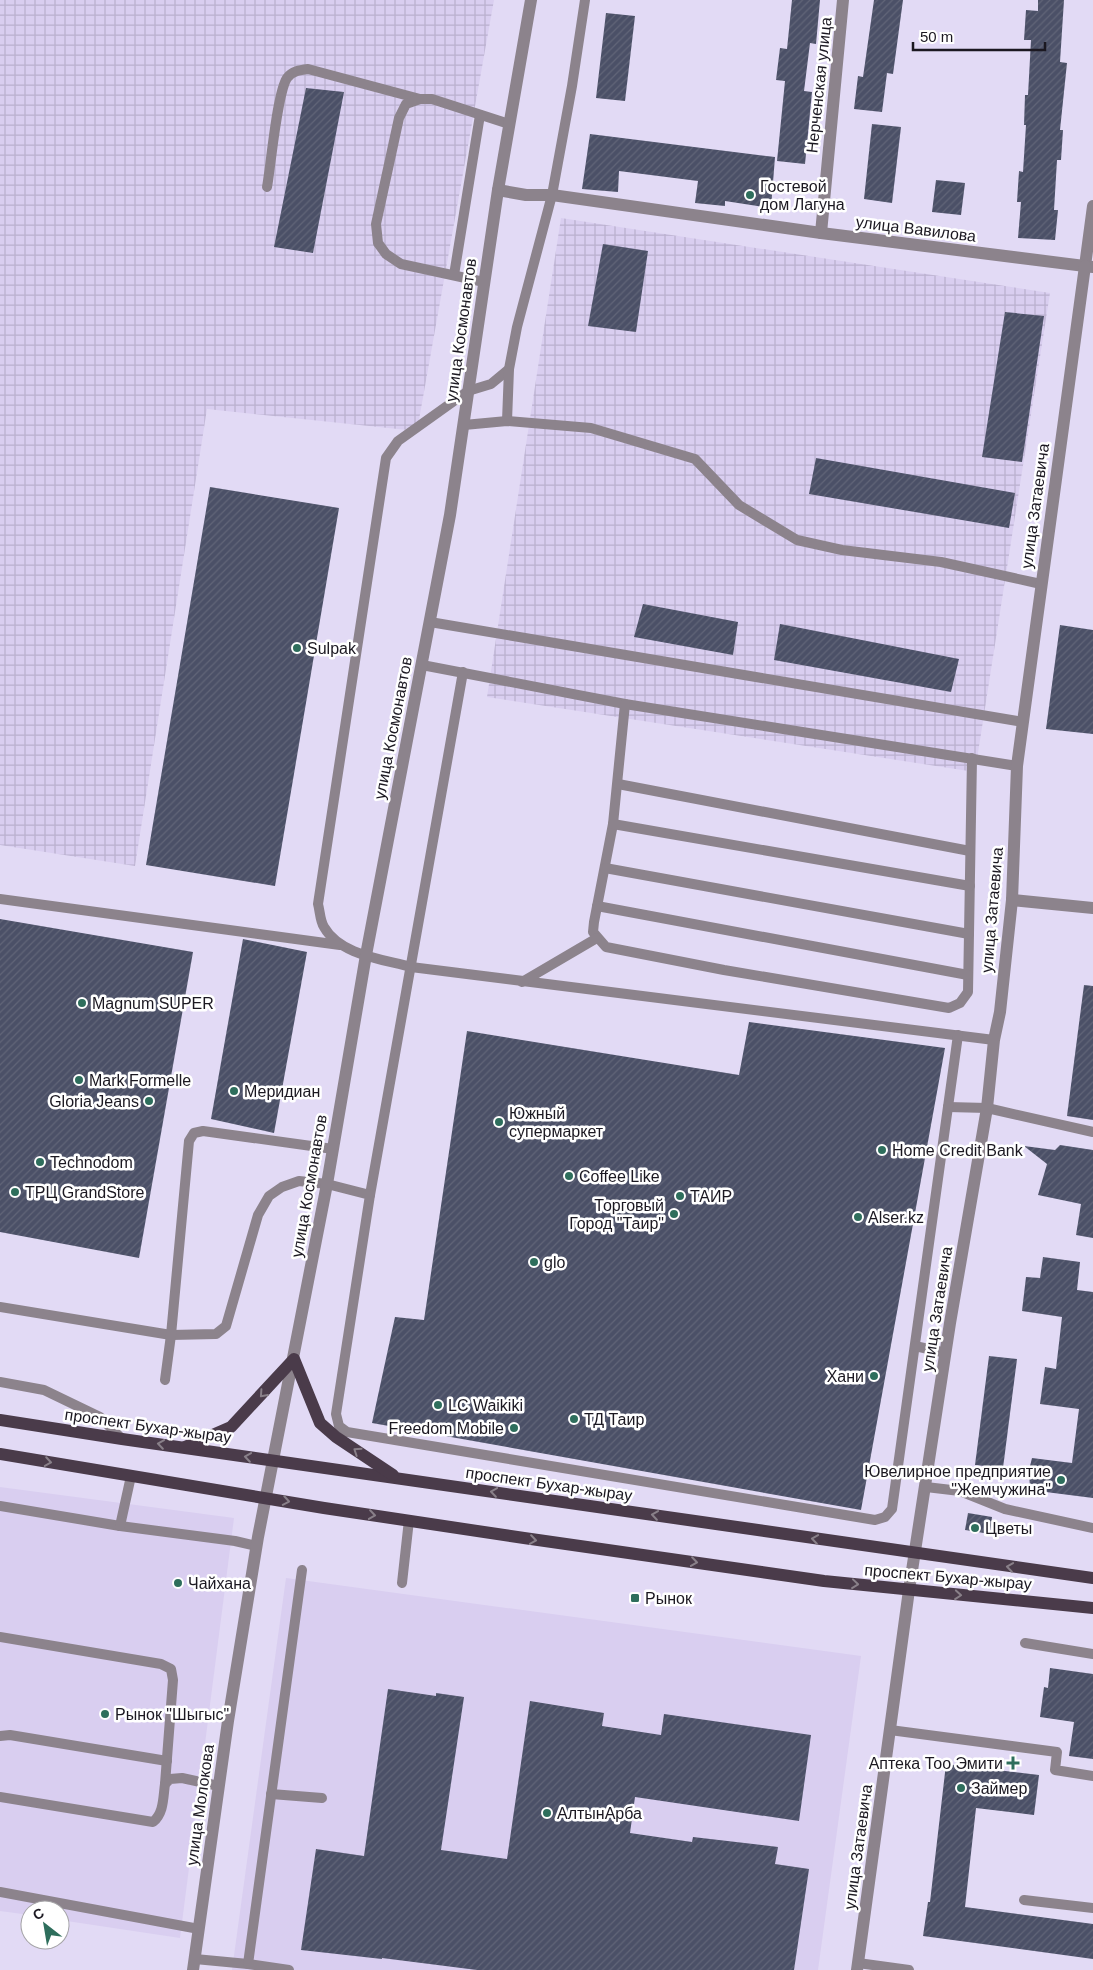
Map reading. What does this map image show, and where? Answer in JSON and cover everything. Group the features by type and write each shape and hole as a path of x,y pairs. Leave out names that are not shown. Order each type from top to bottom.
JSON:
{"main road":[{"path":"184,1448 231,1427 294,1359 320,1423 336,1438 397,1478"},
{"name":"проспект Бухар-жырау","path":"0,1420 916,1554 1093,1578"},
{"name":"проспект Бухар-жырау","path":"0,1454 324,1508 776,1574 910,1590 1093,1608"}],"street":[{"name":"улица Космонавтов","path":"266,1498 327,1184 366,955 450,515 498,190 531,0"},
{"name":"Нерченская улица","path":"821,233 843,0"},
{"name":"улица Вавилова","path":"498,190 526,195 552,195 821,233 1089,267"},
{"name":"улица Затаевича","path":"858,1967 902,1640 946,1353 987,1108 994,1040 1000,1012 1012,900 1017,766 1041,584 1089,267 1093,206"},
{"path":"1012,900 1093,908"},
{"name":"улица Молокова","path":"194,1964 256,1546 266,1498"}],"lane":[{"path":"507,421 509,369 517,327 552,195 572,86 585,0"},
{"path":"267,187 282,94 287,78 297,70 308,69 420,99 432,99 509,124"},
{"path":"420,99 406,104 400,118 376,224 378,243 386,254 401,264 484,282"},
{"path":"454,275 480,115"},
{"path":"340,945 324,926 318,904 386,458 398,440 468,391 491,384 509,369"},
{"path":"464,425 507,421 591,428 694,459 738,505 797,540 842,550 941,562 1041,584"},
{"path":"430,622 1023,722"},
{"path":"422,665 625,704 1017,766"},
{"path":"463,672 370,1196 336,1414 339,1426 346,1432 875,1520 885,1517 892,1509 958,1036"},
{"path":"625,704 613,824 593,932 606,947 652,957 949,1008 960,1003 968,992 972,758"},
{"path":"618,784 970,851"},
{"path":"613,824 970,886"},
{"path":"605,868 969,934"},
{"path":"0,899 340,945 366,955 411,967 994,1040"},
{"path":"597,906 968,975"},
{"path":"522,982 597,938"},
{"path":"948,1107 987,1108 1093,1132"},
{"path":"165,1380 189,1141 194,1133 203,1131 333,1149"},
{"path":"0,1307 171,1335 216,1334 226,1326 258,1214 269,1196 282,1187 298,1181 327,1184 370,1196"},
{"path":"915,1346 946,1353"},
{"path":"0,1382 44,1390 100,1417 122,1439"},
{"path":"120,1526 130,1476"},
{"path":"926,1487 960,1491 1005,1509 1093,1528"},
{"path":"0,1506 120,1526 235,1541 256,1546"},
{"path":"402,1583 409,1520"},
{"path":"248,1964 302,1570"},
{"path":"0,1637 161,1664 171,1669 173,1680 162,1808 158,1818 153,1822 0,1797"},
{"path":"1025,1643 1093,1654"},
{"path":"890,1730 1057,1752 1055,1770 1093,1776"},
{"path":"0,1736 10,1734 167,1761"},
{"path":"165,1784 170,1779 182,1778 219,1786"},
{"path":"271,1794 322,1798"},
{"path":"0,1892 199,1929"},
{"path":"1024,1900 1093,1908"},
{"path":"194,1964 248,1964 289,1970"},
{"path":"858,1967 909,1970"}],"shaded area":[{"path":"0,0 494,0 417,431 207,409 135,866 0,845"},
{"path":"561,218 1050,293 975,772 487,697"},
{"name":"Рынок \"Шыгыс\"","path":"0,1487 234,1518 180,1938 70,1922 70,1900 20,1900 20,1914 0,1911"},
{"name":"АлтынАрба","path":"286,1578 861,1656 818,1970 232,1970"}],"building":[{"path":"792,0 820,0 816,44 810,43 804,91 812,92 805,164 777,161 785,81 776,80 780,48 787,49"},
{"path":"874,0 903,0 893,74 887,73 882,112 854,109 858,76 863,77"},
{"path":"1038,0 1064,0 1060,62 1067,63 1060,130 1063,130 1061,160 1057,160 1054,210 1058,210 1055,240 1018,238 1021,202 1017,202 1019,171 1023,172 1026,125 1024,125 1025,95 1028,95 1031,40 1024,40 1026,10 1038,11"},
{"path":"606,13 635,16 625,101 596,98"},
{"path":"306,88 344,92 313,253 274,247"},
{"path":"872,124 901,127 892,203 864,199"},
{"path":"590,134 775,157 771,208 725,201 725,206 695,203 698,181 619,171 618,192 582,189"},
{"path":"936,180 965,183 961,215 932,212"},
{"path":"603,244 648,251 636,332 588,326"},
{"path":"1005,312 1044,316 1022,462 982,457"},
{"path":"816,458 1015,493 1009,528 809,494"},
{"path":"210,487 339,508 275,886 146,865"},
{"path":"643,604 738,622 733,655 634,637"},
{"path":"780,624 959,659 951,692 774,660"},
{"path":"1060,625 1093,630 1093,734 1046,729"},
{"path":"0,919 193,952 139,1258 0,1232"},
{"path":"243,939 307,952 274,1133 211,1119"},
{"path":"1084,985 1093,986 1093,1120 1067,1116"},
{"name":"ТАИР","path":"749,1022 945,1048 861,1510 372,1423 395,1317 424,1320 467,1031 739,1075"},
{"path":"1060,1145 1093,1150 1093,1238 1076,1235 1081,1204 1038,1195 1047,1164 1024,1146 1055,1150"},
{"path":"1043,1257 1080,1262 1077,1290 1093,1292 1093,1498 1030,1490 1029,1470 1032,1458 1072,1463 1079,1409 1040,1404 1045,1367 1056,1369 1062,1317 1022,1311 1026,1277 1040,1278"},
{"path":"989,1356 1017,1359 1003,1468 975,1465"},
{"path":"968,1513 992,1517 990,1534 965,1530"},
{"path":"1050,1668 1093,1674 1093,1759 1069,1756 1074,1722 1040,1717 1044,1687 1048,1688"},
{"path":"388,1689 436,1696 436,1693 464,1697 441,1850 507,1859 530,1701 604,1713 602,1726 661,1735 664,1714 811,1735 799,1821 635,1797 630,1833 692,1842 693,1837 778,1847 775,1864 809,1869 794,1970 477,1970 301,1950 316,1849 364,1856"},
{"path":"946,1764 1039,1775 1034,1815 976,1808 965,1907 1093,1924 1093,1959 923,1936 928,1902 930,1902"}],"place":[{"name":"Гостевой дом Лагуна","path":"750,195"},
{"name":"Sulpak","path":"297,648"},
{"name":"Magnum SUPER","path":"82,1003"},
{"name":"Mark Formelle","path":"79,1080"},
{"name":"Меридиан","path":"234,1091"},
{"name":"Gloria Jeans","path":"149,1101"},
{"name":"Южный супермаркет","path":"499,1122"},
{"name":"Home Credit Bank","path":"882,1150"},
{"name":"Technodom","path":"40,1162"},
{"name":"Coffee Like","path":"569,1176"},
{"name":"ТРЦ GrandStore","path":"15,1192"},
{"name":"ТАИР","path":"680,1196"},
{"name":"Торговый Город \"Таир\"","path":"674,1214"},
{"name":"Alser.kz","path":"858,1217"},
{"name":"glo","path":"534,1262"},
{"name":"Хани","path":"874,1376"},
{"name":"LC Waikiki","path":"438,1405"},
{"name":"ТД Таир","path":"574,1419"},
{"name":"Freedom Mobile","path":"514,1428"},
{"name":"Ювелирное предприятие \"Жемчужина\"","path":"1061,1480"},
{"name":"Цветы","path":"975,1528"},
{"name":"Чайхана","path":"178,1583"},
{"name":"Рынок","path":"635,1598"},
{"name":"Рынок \"Шыгыс\"","path":"105,1714"},
{"name":"Аптека Тоо Эмити","path":"1013,1763"},
{"name":"Займер","path":"961,1788"},
{"name":"АлтынАрба","path":"547,1813"}]}
